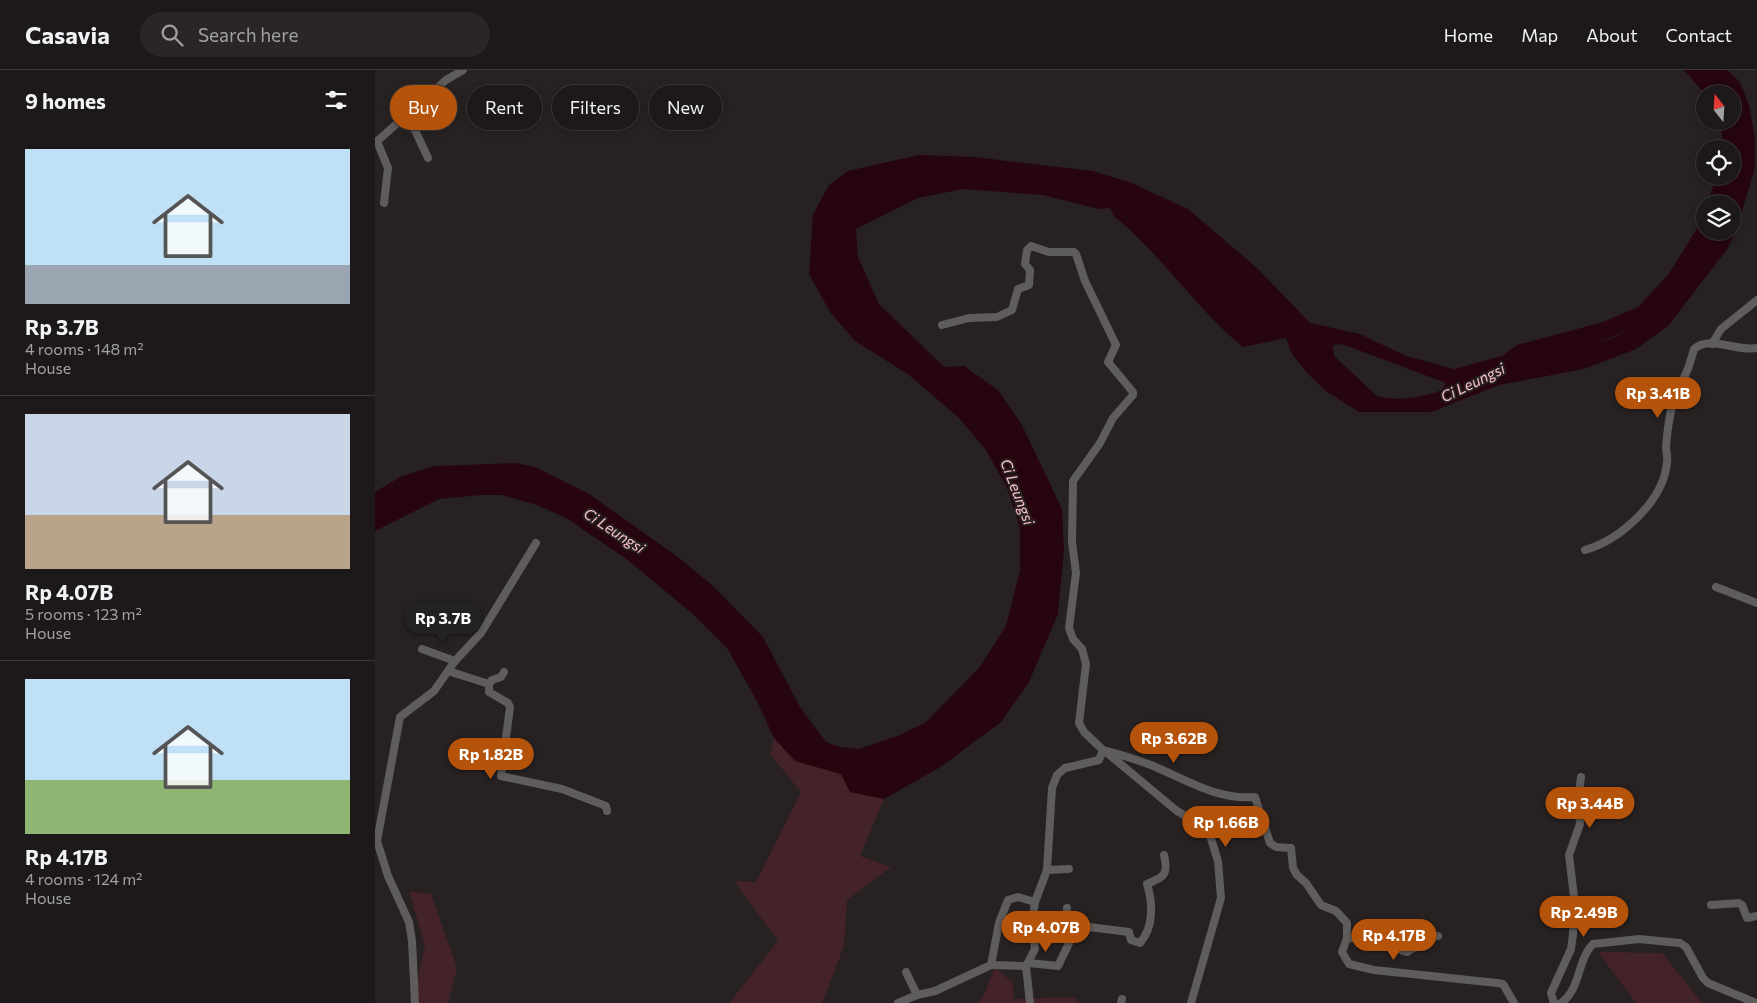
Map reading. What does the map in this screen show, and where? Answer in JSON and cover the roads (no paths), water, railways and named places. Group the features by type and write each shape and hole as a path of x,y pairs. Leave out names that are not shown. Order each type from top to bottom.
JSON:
{"street":[{"path":"441,85 463,70"},
{"path":"384,203 388,168 376,142 390,130"},
{"path":"415,130 428,158"},
{"path":"942,325 962,319 1007,315 1015,305 1015,293 1018,288 1029,285 1030,270 1025,264 1027,250 1031,246 1036,246 1049,252 1076,254 1085,281 1114,338 1116,345 1109,362 1133,392 1133,395 1113,418 1100,443 1073,481 1072,542 1076,573 1069,628 1073,639 1083,649 1086,664 1079,723 1084,732 1103,750 1177,811 1209,830 1218,861 1221,898 1191,1003"},
{"path":"1712,344 1721,329 1757,300"},
{"path":"1585,550 1604,542 1633,522 1651,504 1661,485 1667,462 1667,435 1677,388 1687,372 1694,349 1700,344 1741,349 1757,348"},
{"path":"415,1003 413,941 409,922 388,876 377,836 400,717 430,695 455,661 481,633 535,543"},
{"path":"1716,587 1757,603"},
{"path":"422,649 455,661"},
{"path":"448,671 489,684"},
{"path":"504,672 501,677 492,680 489,684 489,692 508,703 510,707 501,776 562,789 607,806 607,812"},
{"path":"1030,1003 1028,965 1035,949 1032,922 1035,902 1047,870 1051,788 1057,776 1065,768 1099,760 1103,750"},
{"path":"1103,750 1157,767 1213,792 1239,798 1255,797 1270,843 1276,847 1293,849 1293,868 1297,875 1303,879 1321,905 1340,914 1347,923 1347,938 1341,952 1351,966 1503,984 1514,1003"},
{"path":"1554,1003 1551,993 1555,980 1571,949 1575,918 1569,855 1580,824 1577,801 1581,777"},
{"path":"1071,939 1080,938 1087,928 1092,926 1129,932 1131,940 1140,943 1148,928 1153,907 1147,884 1157,882 1163,876 1167,866 1164,855"},
{"path":"1047,870 1069,869"},
{"path":"991,965 999,923 1008,900 1018,897 1035,902"},
{"path":"1711,904 1739,903 1742,905 1747,918 1757,916"},
{"path":"1067,908 1067,936 1071,939"},
{"path":"1347,938 1362,939 1407,952 1428,939 1438,936"},
{"path":"898,1003 917,995 935,991 991,965 1058,966 1071,939"},
{"path":"1561,1003 1571,993 1587,951 1593,944 1639,939 1671,941 1683,945 1708,983 1756,1003"},
{"path":"906,972 917,995"}],"water":[{"path":"1684,70 1727,70 1740,82 1749,105 1755,138 1755,168 1741,214 1741,195 1710,195 1714,185 1741,185 1741,140 1722,140 1722,130 1741,130 1741,85 1697,85"},
{"path":"919,155 974,157 1093,171 1129,182 1188,209 1258,269 1310,323 1360,334 1406,356 1454,369 1502,356 1517,345 1603,322 1638,307 1668,275 1696,230 1696,240 1731,240 1728,248 1668,326 1636,349 1584,369 1499,385 1431,412 1359,412 1327,392 1308,374 1292,354 1286,338 1243,347 1209,316 1148,247 1114,216 1110,208 1099,209 1043,195 963,189 918,198 856,229 858,257 879,304 944,367 964,366 998,390 1022,425 1062,509 1064,550 1058,614 1029,682 1001,722 942,766 884,799 850,792 841,774 795,761 774,738 757,701 727,648 694,615 629,561 568,519 537,505 502,495 481,495 439,499 375,531 375,492 402,476 435,466 516,463 535,467 589,494 678,557 713,586 763,637 800,707 826,742 840,747 859,749 900,735 925,723 979,668 1006,626 1020,570 1020,527 1007,488 986,450 959,418 909,375 855,341 830,312 809,274 813,214 829,185 848,171","holes":["1640,323 1636,329 1623,339 1606,345 1591,346 1584,343 1603,334","1342,344 1446,383 1442,390 1419,397 1392,399 1377,396 1334,356 1333,345"]}],"waterway":[{"name":"Ci Leungsi","path":"1739,130 1740,140"},
{"path":"1570,346 1640,322"},
{"path":"1583,343 1597,346 1612,343 1627,336 1637,327"}]}
